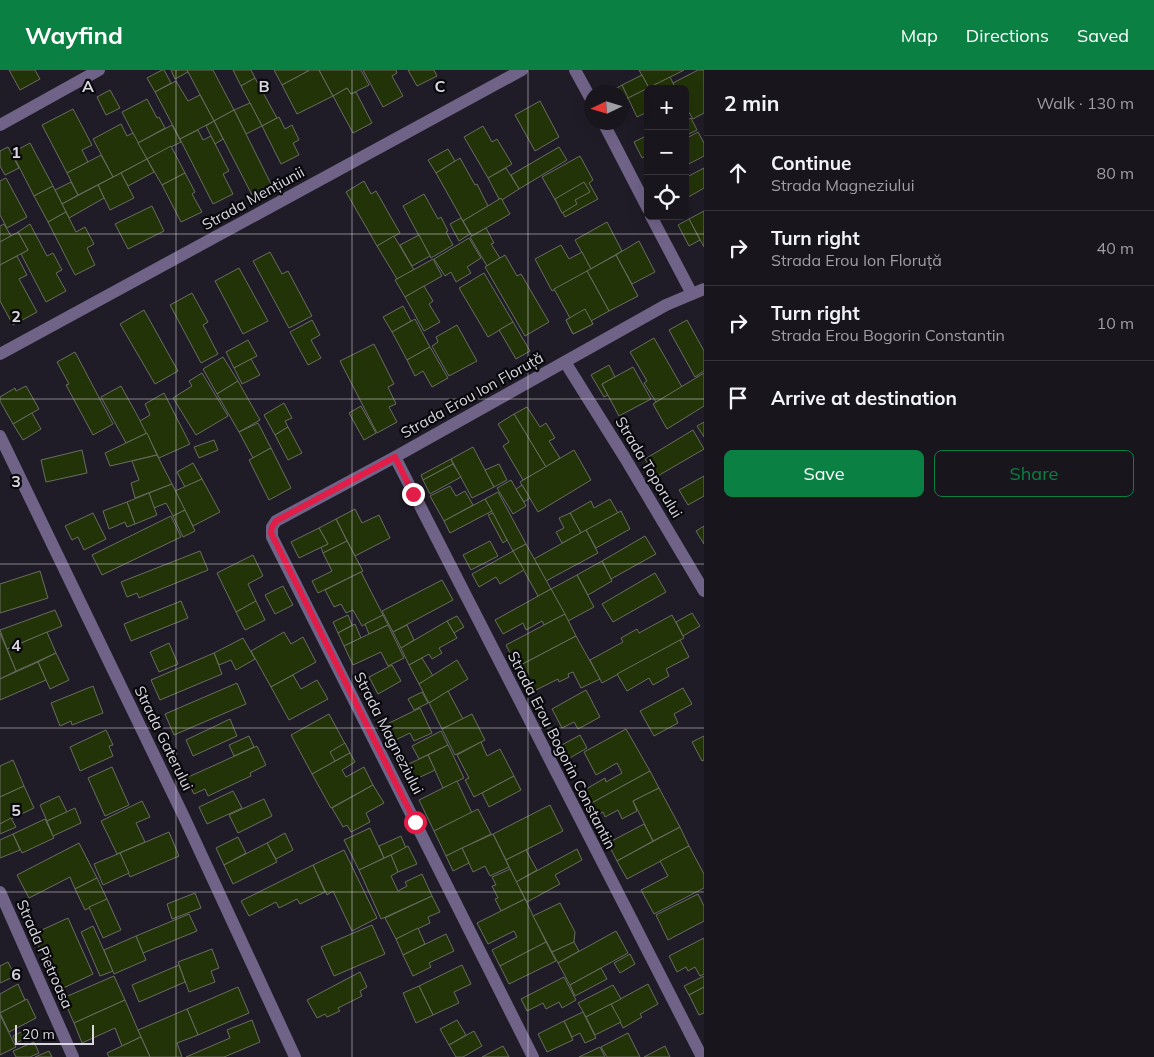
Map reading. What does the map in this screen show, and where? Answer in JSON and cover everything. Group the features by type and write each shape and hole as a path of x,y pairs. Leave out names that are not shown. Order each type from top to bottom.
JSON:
{"street":[{"path":"0,125 99,70"},
{"name":"Strada Mențiunii","path":"0,354 522,70"},
{"path":"576,70 584,86"},
{"path":"607,130 644,202"},
{"path":"654,220 698,291"},
{"name":"Strada Erou Ion Floruță","path":"271,530 276,521 395,457 666,305 698,291"},
{"name":"Strada Toporului","path":"565,362 704,591"},
{"name":"Strada Gaterului","path":"0,436 184,817 295,1057"},
{"name":"Strada Erou Bogorin Constantin","path":"395,457 702,1057"},
{"name":"Strada Magneziului","path":"271,530 276,545 533,1057"},
{"name":"Strada Pietroasa","path":"0,892 74,1057"}],"building":[{"path":"9,70 35,70 40,79 20,90"},
{"path":"164,70 171,83 155,92 147,78"},
{"path":"171,70 187,70 188,72 175,79"},
{"path":"187,70 213,70 234,110 214,121"},
{"path":"233,70 251,70 255,78 241,86"},
{"path":"274,70 310,70 282,85"},
{"path":"310,70 319,70 333,96 297,114 282,85"},
{"path":"319,70 361,70 369,85 351,94 347,88 333,96"},
{"path":"363,70 396,70 397,73 392,76 403,96 383,107"},
{"path":"408,70 434,70 437,76 417,86"},
{"path":"639,70 684,70 655,85 647,85"},
{"path":"698,70 704,70 704,113 693,119 689,112 689,85 674,85 673,83"},
{"path":"642,75 647,85 644,85 644,90 629,98 629,85 622,85"},
{"path":"670,77 674,85 654,85"},
{"path":"255,78 277,118 262,126 241,86"},
{"path":"176,81 188,101 200,95 214,121 180,139 155,92"},
{"path":"347,88 351,94 356,92 372,123 353,133 333,96"},
{"path":"110,90 120,108 106,115 97,97"},
{"path":"644,90 644,114 637,117 629,98"},
{"path":"147,99 157,118 159,117 165,128 138,143 122,112"},
{"path":"540,101 559,137 535,151 515,115"},
{"path":"250,103 262,126 246,134 234,110"},
{"path":"73,109 92,145 82,150 88,162 67,173 42,125"},
{"path":"234,110 271,184 252,195 214,121"},
{"path":"279,117 285,129 292,125 299,140 293,143 299,155 281,164 262,126"},
{"path":"691,118 697,130 689,134 689,130 689,119"},
{"path":"214,121 223,139 215,144 206,126"},
{"path":"121,124 127,136 133,133 147,159 113,177 93,139"},
{"path":"172,125 181,142 147,159 138,143"},
{"path":"483,126 492,142 497,139 512,164 488,178 464,137"},
{"path":"198,130 203,140 211,136 229,171 223,174 233,194 213,204 180,139"},
{"path":"698,132 704,143 704,156 689,164 689,137"},
{"path":"644,137 644,157 642,158 634,142"},
{"path":"30,143 53,186 34,196 12,153"},
{"path":"171,146 185,173 162,185 147,159"},
{"path":"8,147 19,168 5,175 0,166 0,151"},
{"path":"559,147 567,160 519,189 511,175"},
{"path":"448,149 455,161 436,173 428,160"},
{"path":"101,155 113,177 78,195 67,173"},
{"path":"580,156 593,180 589,183 598,199 565,217 542,177"},
{"path":"460,158 475,185 477,184 488,206 463,221 436,173"},
{"path":"147,159 154,172 128,186 121,173"},
{"path":"506,168 519,189 502,200 499,199 488,178"},
{"path":"704,168 704,188 689,197 689,176"},
{"path":"121,173 134,198 110,210 98,185"},
{"path":"185,173 195,192 192,194 202,212 181,222 162,185"},
{"path":"6,178 27,217 7,228 0,215 0,181"},
{"path":"364,181 371,194 376,191 400,233 377,246 346,192"},
{"path":"71,182 78,195 62,204 55,190"},
{"path":"584,182 590,192 575,200 577,204 562,213 555,199"},
{"path":"98,185 104,198 69,218 62,204"},
{"path":"53,186 66,212 48,222 34,196"},
{"path":"424,194 438,219 441,217 453,245 431,258 403,206"},
{"path":"501,198 510,214 472,236 463,221"},
{"path":"152,206 164,231 128,249 115,224"},
{"path":"704,211 704,247 689,219"},
{"path":"66,212 76,232 85,227 94,244 87,248 95,265 75,275 48,222"},
{"path":"461,218 470,234 459,241 450,224"},
{"path":"689,219 700,240 689,246 678,225"},
{"path":"607,222 622,251 591,269 575,240"},
{"path":"4,224 11,236 0,242 0,226"},
{"path":"30,224 47,256 53,253 62,270 56,273 66,291 46,302 21,254 28,250 18,232"},
{"path":"486,228 494,243 491,244 500,258 487,266 470,237"},
{"path":"18,232 28,250 0,265 0,242"},
{"path":"419,235 430,256 412,266 400,245"},
{"path":"394,236 414,270 397,279 377,246"},
{"path":"469,238 481,258 467,267 471,273 456,282 451,272 445,276 434,259"},
{"path":"639,241 655,272 632,284 616,255"},
{"path":"561,245 569,259 582,252 591,269 552,291 535,259"},
{"path":"270,252 282,274 288,271 312,316 289,328 253,261"},
{"path":"505,255 517,276 521,274 549,322 525,336 485,267"},
{"path":"616,255 638,296 609,311 587,271"},
{"path":"17,256 27,275 19,279 37,312 13,325 0,301 0,265"},
{"path":"433,259 442,276 405,297 395,280"},
{"path":"239,268 268,321 243,334 215,281"},
{"path":"587,271 609,311 591,321 593,324 573,334 566,320 570,318 554,289"},
{"path":"484,273 513,322 488,337 459,288"},
{"path":"424,286 433,301 429,304 440,322 424,331 405,297"},
{"path":"192,293 208,322 203,325 218,354 201,363 170,305"},
{"path":"403,306 411,321 392,332 383,317"},
{"path":"585,309 593,324 573,334 566,320"},
{"path":"144,310 178,371 155,384 120,324"},
{"path":"415,319 430,347 407,360 392,332"},
{"path":"312,320 320,335 311,340 321,358 308,365 290,332"},
{"path":"687,320 704,351 704,371 695,377 669,330"},
{"path":"513,322 530,351 516,359 499,330"},
{"path":"457,325 477,361 449,376 432,346 438,342 436,337"},
{"path":"654,338 682,387 656,402 644,383 647,381 630,352"},
{"path":"248,340 257,356 234,368 226,352"},
{"path":"374,344 394,384 388,387 396,404 389,407 397,422 377,433 340,361"},
{"path":"430,347 448,378 432,387 423,371 415,376 407,360"},
{"path":"75,352 113,424 93,435 66,385 69,384 57,362"},
{"path":"223,357 238,381 217,394 203,369"},
{"path":"251,359 260,375 242,384 234,368"},
{"path":"609,365 615,377 602,384 608,395 604,397 591,375"},
{"path":"633,367 651,399 619,416 602,384"},
{"path":"202,373 228,416 196,435 173,398 192,386 189,381"},
{"path":"704,373 704,406 667,429 653,404"},
{"path":"238,381 260,420 239,432 217,394"},
{"path":"26,386 39,409 13,424 0,401 0,397 15,388 16,391"},
{"path":"121,386 147,433 126,443 101,397"},
{"path":"164,393 190,444 159,458 140,421 150,415 145,404"},
{"path":"284,403 292,418 285,421 288,427 275,435 264,415"},
{"path":"361,406 376,433 364,440 349,413"},
{"path":"527,407 540,427 546,423 555,438 549,441 560,458 546,467 514,414"},
{"path":"32,413 41,429 23,440 13,424"},
{"path":"514,414 546,467 523,480 503,446 509,442 498,424"},
{"path":"704,422 704,437 697,426"},
{"path":"258,423 271,448 253,458 239,432"},
{"path":"288,427 302,453 288,460 275,435"},
{"path":"693,430 704,449 656,477 645,459"},
{"path":"147,433 157,455 110,466 105,453"},
{"path":"214,440 218,450 199,458 194,447"},
{"path":"473,447 494,487 472,498 451,459"},
{"path":"271,448 291,488 269,500 249,460"},
{"path":"82,450 87,473 46,482 41,460"},
{"path":"574,450 591,480 538,512 520,482"},
{"path":"157,455 172,484 135,498 131,483 139,480 132,461"},
{"path":"451,459 453,464 423,480 421,475"},
{"path":"193,463 202,479 185,487 177,472"},
{"path":"453,464 461,477 430,494 423,480"},
{"path":"499,464 507,480 494,487 485,470"},
{"path":"704,476 704,496 688,505 679,490"},
{"path":"202,479 220,512 193,526 175,491"},
{"path":"511,480 526,506 513,514 497,488"},
{"path":"172,484 185,510 173,516 166,503 154,508 149,493"},
{"path":"522,485 530,498 524,502 516,489"},
{"path":"450,486 456,496 465,491 473,505 444,521 430,496"},
{"path":"498,492 526,544 513,551 485,499"},
{"path":"149,493 157,515 135,524 127,502"},
{"path":"485,499 492,511 450,533 444,521"},
{"path":"610,499 618,513 581,533 570,513 591,501 594,508"},
{"path":"127,502 135,524 127,527 125,522 109,529 103,511"},
{"path":"355,509 362,523 379,515 390,538 355,556 336,519"},
{"path":"185,510 195,531 183,537 173,516"},
{"path":"621,511 630,529 596,548 586,530"},
{"path":"93,513 106,539 84,550 78,537 72,540 65,526"},
{"path":"493,513 507,540 503,543 488,515"},
{"path":"570,513 581,533 562,543 556,532 564,528 559,518"},
{"path":"171,516 181,537 102,575 92,555"},
{"path":"336,519 347,541 323,553 321,547 328,544 319,528"},
{"path":"704,526 704,544 696,531"},
{"path":"319,528 328,544 299,558 291,542"},
{"path":"586,530 598,553 546,581 534,559"},
{"path":"645,536 656,554 611,579 602,561"},
{"path":"347,541 363,571 318,593 312,581 332,571 323,553"},
{"path":"490,541 498,556 471,570 463,555"},
{"path":"526,544 551,589 538,596 513,551"},
{"path":"200,551 208,570 139,598 137,593 127,597 121,582"},
{"path":"513,551 524,570 500,584 496,577 479,587 472,574"},
{"path":"253,555 263,576 248,584 256,601 236,612 217,573"},
{"path":"602,561 612,581 588,595 577,575"},
{"path":"40,571 48,598 0,613 0,584"},
{"path":"361,572 383,615 362,626 353,610 346,613 341,604 334,607 325,590"},
{"path":"655,573 666,592 613,622 602,604"},
{"path":"577,575 594,607 568,621 551,589"},
{"path":"442,580 453,600 393,632 382,611"},
{"path":"283,586 293,605 275,614 265,595"},
{"path":"551,589 565,614 544,625 542,621 526,630 523,623 503,634 495,620"},
{"path":"181,601 188,618 131,641 124,624"},
{"path":"256,601 265,620 245,630 236,612"},
{"path":"55,610 62,626 7,649 0,630"},
{"path":"692,613 700,626 683,636 676,622"},
{"path":"565,614 576,636 517,667 506,645"},
{"path":"348,615 352,625 338,633 333,622"},
{"path":"383,615 388,625 369,634 365,624"},
{"path":"672,615 684,638 602,683 590,660 623,642 621,638 637,629 639,633"},
{"path":"457,616 464,627 454,633 447,621"},
{"path":"447,621 457,638 439,648 442,653 432,659 429,654 409,665 401,648"},
{"path":"355,624 361,638 344,646 338,633"},
{"path":"388,625 404,658 388,666 381,652 353,665 344,646"},
{"path":"407,625 414,640 401,648 393,632"},
{"path":"47,632 56,653 16,671 7,649"},
{"path":"284,632 291,644 303,637 316,662 271,687 251,651"},
{"path":"0,633 16,671 0,679"},
{"path":"576,636 600,679 581,688 573,672 568,674 569,677 559,682 558,679 530,693 517,667"},
{"path":"243,638 255,659 236,670 231,660 219,665 214,653"},
{"path":"680,640 689,657 666,669 669,676 653,685 649,678 627,691 617,674"},
{"path":"169,643 178,664 159,672 150,652"},
{"path":"56,653 69,680 50,689 38,662"},
{"path":"214,653 222,674 160,700 151,680"},
{"path":"422,658 433,676 419,684 409,665"},
{"path":"457,660 468,679 429,703 419,684"},
{"path":"38,662 46,680 0,700 0,679"},
{"path":"392,665 401,681 378,694 369,677"},
{"path":"293,675 301,689 317,680 328,699 289,720 271,687"},
{"path":"237,683 246,704 174,735 165,714"},
{"path":"93,686 103,713 72,725 71,721 60,726 51,703"},
{"path":"683,688 692,704 674,714 678,723 654,736 640,711"},
{"path":"586,690 600,717 578,729 574,722 562,728 552,709"},
{"path":"448,691 463,719 442,729 429,703"},
{"path":"422,692 428,703 414,710 408,699"},
{"path":"420,708 432,733 414,741 410,733 391,742 383,726"},
{"path":"329,714 350,753 312,774 291,735"},
{"path":"472,714 485,740 455,755 442,729"},
{"path":"230,719 237,736 193,756 186,740"},
{"path":"626,729 650,771 588,805 581,792 605,778 606,782 622,773 617,763 596,775 584,752"},
{"path":"106,730 113,745 109,746 113,756 80,771 70,747"},
{"path":"441,731 448,745 419,759 412,746"},
{"path":"580,735 587,748 568,759 560,746"},
{"path":"249,736 254,747 234,756 229,745"},
{"path":"704,736 704,760 702,761 692,742"},
{"path":"481,742 487,756 500,749 514,776 474,797 465,780 469,778 457,755"},
{"path":"345,743 350,753 335,761 330,752"},
{"path":"448,745 464,778 443,788 428,755"},
{"path":"257,746 266,765 250,773 251,776 208,796 205,789 194,794 186,778"},
{"path":"350,753 355,762 342,770 346,777 364,767 373,785 331,808 312,774"},
{"path":"428,755 435,770 410,782 402,767"},
{"path":"13,760 24,786 0,797 0,766"},
{"path":"112,767 129,805 105,816 88,778"},
{"path":"650,771 659,788 633,801 637,811 622,819 618,810 605,817 603,812 594,816 588,805"},
{"path":"514,776 521,790 489,807 482,793"},
{"path":"457,781 472,813 434,831 419,800"},
{"path":"373,785 384,803 366,813 370,822 351,832 347,825 343,827 332,808"},
{"path":"24,786 34,808 0,824 0,797"},
{"path":"659,788 680,827 653,841 633,801"},
{"path":"233,791 242,808 207,824 199,807"},
{"path":"59,796 67,812 47,821 40,805"},
{"path":"264,799 272,816 238,833 229,815"},
{"path":"142,801 150,817 136,823 145,842 117,854 101,821"},
{"path":"550,805 563,831 506,860 493,834"},
{"path":"75,808 81,823 53,836 47,821"},
{"path":"478,809 491,834 446,856 434,831"},
{"path":"11,818 16,827 0,834 0,824"},
{"path":"45,819 54,838 22,853 13,834"},
{"path":"644,824 653,841 617,861 608,843"},
{"path":"680,827 689,846 627,879 617,861"},
{"path":"370,828 384,858 359,870 344,840"},
{"path":"169,832 179,856 130,877 120,853"},
{"path":"285,833 293,850 276,859 267,843"},
{"path":"13,834 20,850 0,858 0,840"},
{"path":"493,834 509,867 490,876 485,866 473,872 462,848"},
{"path":"401,836 406,848 384,858 379,846"},
{"path":"238,837 246,853 224,865 216,848"},
{"path":"79,843 97,878 75,889 70,877 29,898 17,875"},
{"path":"267,843 277,862 233,884 224,865"},
{"path":"408,846 417,864 398,872 391,855"},
{"path":"689,846 704,874 704,888 654,914 641,890 668,876 660,861"},
{"path":"462,848 469,863 453,871 446,856"},
{"path":"577,849 582,860 555,875 560,884 527,902 516,882"},
{"path":"344,850 377,918 352,931 333,891 327,895 313,865"},
{"path":"526,850 537,870 516,882 506,860"},
{"path":"120,853 129,873 103,885 94,864"},
{"path":"391,855 398,872 391,876 398,891 407,886 405,882 422,874 432,896 381,919 359,870"},
{"path":"313,865 325,892 300,904 297,899 279,908 276,902 249,916 241,901"},
{"path":"510,869 525,899 501,911 495,899 498,898 492,886 496,885 492,877"},
{"path":"97,878 107,899 85,910 75,889"},
{"path":"195,893 201,908 172,919 167,904"},
{"path":"698,894 704,906 704,921 668,940 656,915"},
{"path":"432,896 440,912 428,917 430,923 396,939 385,918"},
{"path":"107,899 121,930 103,938 89,907"},
{"path":"525,899 546,942 500,966 492,950 517,937 514,931 488,944 477,923"},
{"path":"560,903 575,932 574,942 552,952 533,916"},
{"path":"189,914 197,931 143,953 136,936"},
{"path":"68,918 93,974 59,990 33,934"},
{"path":"372,925 385,954 334,976 321,947"},
{"path":"93,926 113,971 100,976 81,932"},
{"path":"418,928 425,944 403,955 396,939"},
{"path":"616,931 628,953 570,985 558,963"},
{"path":"446,934 454,951 429,963 431,967 413,976 403,955"},
{"path":"136,936 146,960 114,974 104,950"},
{"path":"704,938 704,974 700,976 695,967 688,971 686,967 677,972 669,956"},
{"path":"546,942 556,961 509,984 500,966"},
{"path":"574,942 579,951 558,963 552,952"},
{"path":"212,949 219,968 211,971 215,982 189,992 178,962"},
{"path":"630,954 635,964 620,973 614,963"},
{"path":"8,962 15,976 0,983 0,966"},
{"path":"179,965 185,982 139,1002 132,985"},
{"path":"462,965 471,984 454,992 459,1003 433,1015 419,986"},
{"path":"601,968 607,979 575,996 570,985"},
{"path":"360,972 367,987 360,991 362,996 338,1008 340,1011 327,1017 325,1014 317,1018 307,1000"},
{"path":"114,976 125,1000 74,1023 63,998"},
{"path":"704,976 704,987 689,995 684,986"},
{"path":"564,977 576,1000 562,1008 559,1002 546,1009 543,1003 527,1011 521,999"},
{"path":"18,984 25,1000 0,1013 0,994"},
{"path":"648,984 658,1004 640,1014 642,1017 623,1028 611,1004"},
{"path":"613,985 621,999 586,1017 578,1003"},
{"path":"419,986 433,1015 416,1023 403,993"},
{"path":"238,987 249,1013 198,1035 187,1009"},
{"path":"704,987 704,1013 699,1015 689,995"},
{"path":"27,999 36,1018 9,1032 0,1013"},
{"path":"125,1000 141,1037 122,1046 115,1028 82,1043 74,1023"},
{"path":"611,1004 621,1022 595,1035 586,1017"},
{"path":"187,1009 198,1035 177,1043 182,1057 150,1057 138,1030"},
{"path":"583,1012 596,1038 585,1043 580,1033 572,1037 564,1021"},
{"path":"0,1015 16,1047 0,1055"},
{"path":"252,1020 260,1042 224,1057 186,1057 230,1038 227,1030"},
{"path":"457,1020 466,1035 449,1045 440,1029"},
{"path":"564,1021 573,1040 547,1052 538,1034"},
{"path":"27,1029 31,1036 16,1043 13,1036"},
{"path":"474,1031 482,1046 463,1057 456,1057 449,1045"},
{"path":"628,1033 640,1057 607,1057 601,1047"},
{"path":"141,1037 150,1057 109,1057 107,1053"},
{"path":"34,1042 39,1053 30,1057 16,1057 13,1051"},
{"path":"503,1046 509,1057 482,1057"},
{"path":"665,1046 670,1057 644,1057"},
{"path":"600,1047 605,1057 579,1057"},
{"path":"49,1051 52,1057 35,1057"}],"route":[{"path":"413,494 395,457 276,521 271,533 415,822"}]}
